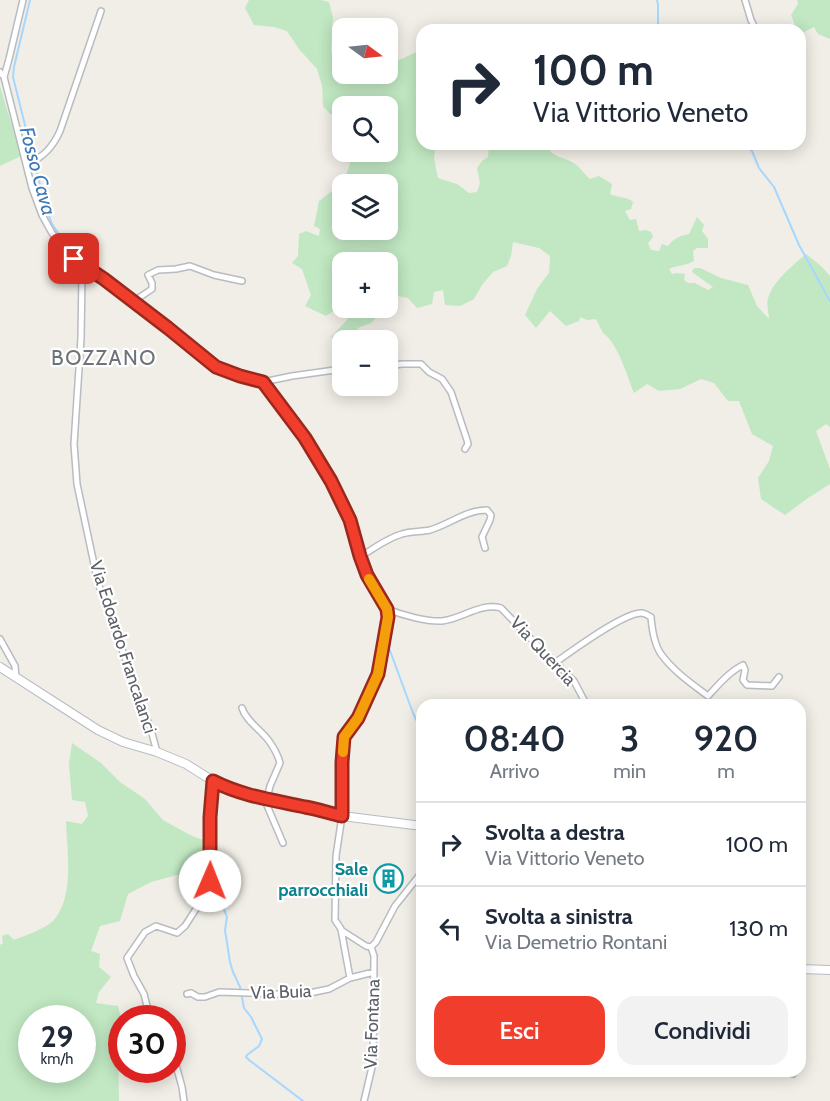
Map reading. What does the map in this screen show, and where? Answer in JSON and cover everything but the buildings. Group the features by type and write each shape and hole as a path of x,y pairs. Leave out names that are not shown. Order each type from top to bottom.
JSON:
{"street":[{"path":"23,0 1,75 31,163 32,188 42,215 53,235 67,252 74,259 138,300 216,367 265,382 332,370"},
{"path":"745,0 753,24"},
{"path":"31,163 40,158 54,144 60,132 102,11"},
{"name":"Via Edoardo Francalanci","path":"74,259 82,273 81,338 74,444 77,484 98,583 157,752"},
{"path":"138,300 152,289 148,275 158,270 190,266 214,275 242,281"},
{"path":"398,365 421,364 429,372 442,379 451,392 464,430 468,444 465,449"},
{"path":"265,382 305,438 331,481 350,520 367,575 391,611"},
{"path":"362,555 401,534 430,530 479,510 488,510 491,515 482,537 485,548"},
{"name":"Via Quercia","path":"391,611 441,621 454,619 482,608 496,606 501,608 574,681 583,699"},
{"name":"Via Fontana","path":"350,978 341,929 335,920 336,856 342,816 344,737 358,718 378,674 391,611"},
{"path":"556,662 623,619 640,613 651,617 653,634 660,653 681,676 708,696 739,666 743,665 746,670 743,680 747,686 772,686 779,677"},
{"path":"0,639 15,666 16,678"},
{"path":"0,668 98,730 123,742 186,764 213,781 239,793 342,816 416,824"},
{"path":"242,708 244,714 269,741 278,755 280,763 266,800 284,843"},
{"path":"147,1005 127,958 145,932 156,926 177,933 185,926 203,897 210,881 210,817 213,781"},
{"path":"341,929 371,947 395,906 416,880"},
{"name":"Via Fontana","path":"364,1101 373,1063 374,956 371,947"},
{"path":"806,969 830,970"},
{"name":"Via Buia","path":"187,994 191,993 204,998 219,992 300,995 329,989 350,978 374,972"},
{"path":"181,1083 183,1101"}],"green space":[{"path":"249,0 329,2 333,17 332,84 398,84 398,61 416,52 416,150 435,150 434,158 438,178 457,184 469,193 477,192 480,183 477,168 488,157 489,150 550,150 555,155 571,161 590,179 599,176 612,184 610,194 633,202 631,209 625,211 630,220 636,219 639,231 651,232 653,237 648,243 651,250 659,251 662,244 668,246 677,238 689,234 697,217 704,225 702,231 708,239 708,248 697,248 693,251 694,261 669,269 672,274 685,274 684,280 688,283 695,283 708,290 713,287 692,272 694,268 700,268 721,278 748,285 757,306 769,319 767,306 770,293 784,274 806,254 821,266 830,276 830,427 826,424 816,431 830,469 830,484 785,515 761,499 758,478 769,461 773,446 752,434 739,401 728,401 714,383 701,379 680,389 659,391 647,384 634,393 618,352 603,333 596,319 587,320 580,317 579,321 566,326 550,311 536,328 525,315 537,289 549,273 550,256 539,248 513,242 507,266 493,272 474,299 460,306 445,305 443,290 434,292 432,304 417,308 408,298 398,296 398,252 332,252 332,312 326,316 305,306 311,295 302,269 292,263 298,256 299,234 306,231 319,236 320,229 314,226 319,201 332,191 332,240 398,240 398,174 346,174 351,162 398,162 398,96 332,96 331,115 323,106 322,85 317,69 287,31 254,25 245,8"},
{"path":"797,0 830,0 830,39 818,34 814,27 806,31 806,24 795,24 791,15 798,4"},
{"path":"0,86 21,156 0,166"},
{"path":"376,318 357,330 338,330 348,319"},
{"path":"72,743 145,799 163,820 203,840 206,860 203,876 177,875 151,882 128,894 120,921 100,926 91,951 100,954 99,967 111,977 99,992 96,1003 111,1005 108,1005 108,1083 119,1083 119,1101 0,1101 0,945 3,943 2,936 8,934 14,940 34,932 52,922 59,912 67,888 66,821 82,824 88,816 85,802 72,800 69,764"}],"waterway":[{"name":"Fosso Cava","path":"30,0 13,77 45,205 52,224 64,241 78,254 107,274 200,350 220,364 257,378"},
{"path":"657,0 658,24"},
{"path":"751,150 759,168 774,187 799,245 830,301"},
{"name":"Fosso Cava","path":"267,384 300,421 349,503 367,566 392,609 389,648 416,719"},
{"path":"42,699 89,729"},
{"path":"213,812 216,856 225,889 221,902 227,917 225,930 230,962 240,987 244,1008 262,1039 259,1046 246,1057 303,1101"}],"slow traffic":[{"path":"343,752 344,737 358,718 378,674 388,617 387,609 369,579"}],"place":[{"name":"Sale parrocchiali","path":"389,879"}],"district":[{"name":"BOZZANO","path":"104,357"}],"route":[{"path":"74,259 104,279 216,367 263,382 286,410 331,481 350,520 367,575 387,609 388,617 378,674 358,718 344,737 342,816 239,793 213,781 210,817 210,881"}]}
